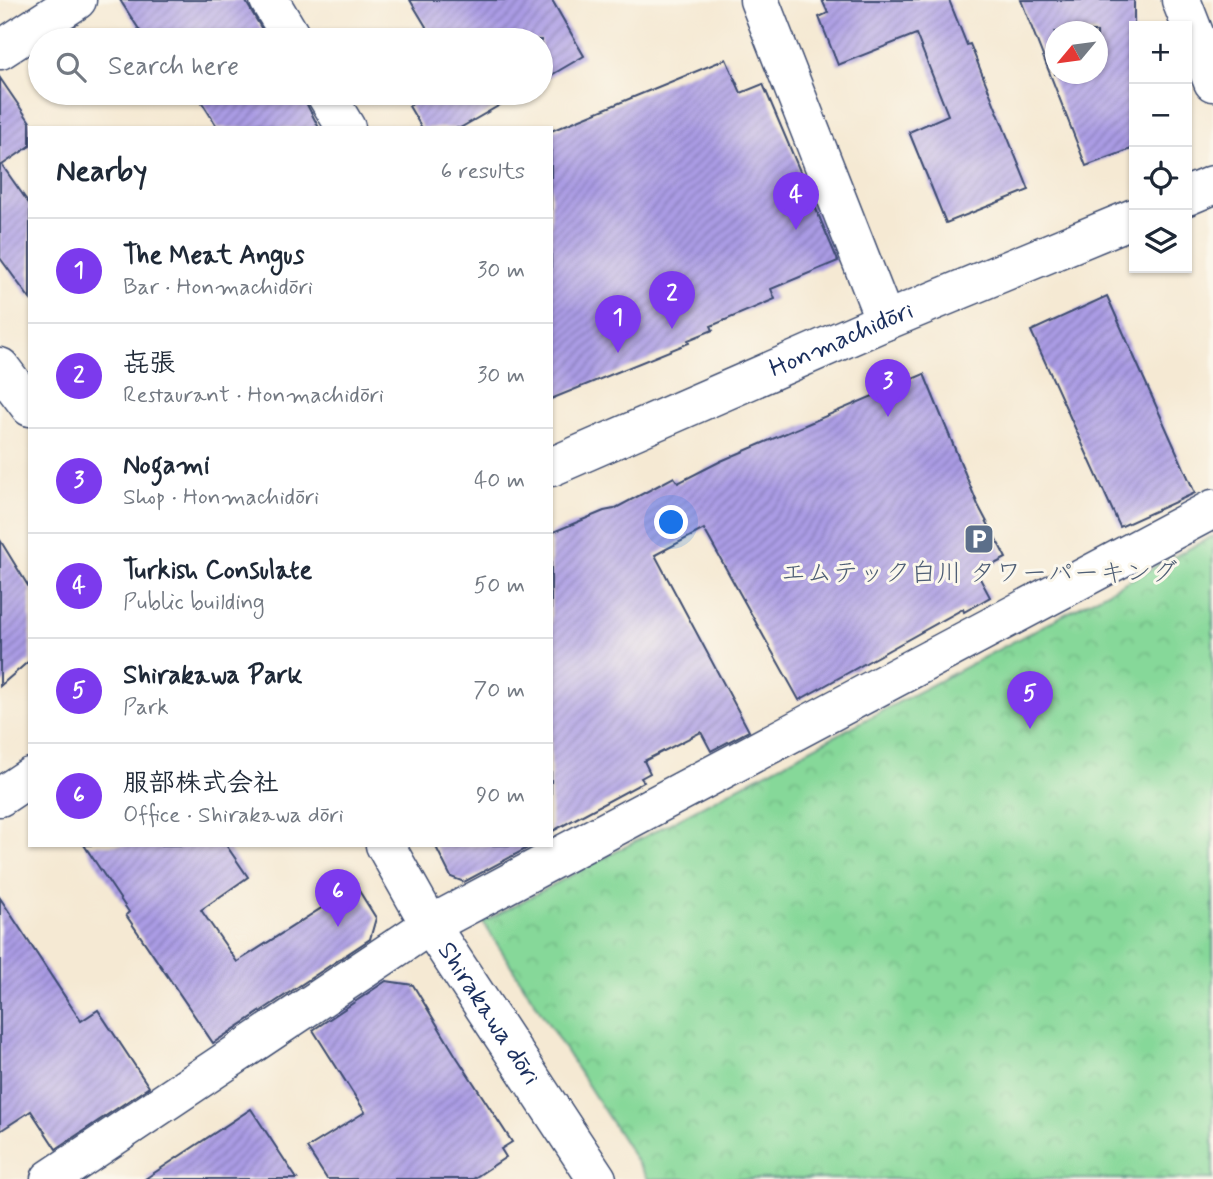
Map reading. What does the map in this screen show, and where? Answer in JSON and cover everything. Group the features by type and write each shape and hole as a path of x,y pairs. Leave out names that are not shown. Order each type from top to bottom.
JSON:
{"street":[{"path":"34,28 77,0"},
{"path":"269,0 286,28"},
{"path":"758,0 885,321"},
{"path":"1181,0 1213,82"},
{"path":"0,50 28,32"},
{"path":"332,105 344,126"},
{"path":"1192,194 1213,185"},
{"name":"Honmachidōri","path":"553,466 885,321 1129,220"},
{"path":"0,367 28,404"},
{"path":"50,1179 430,925 1213,509"},
{"path":"0,797 28,778"},
{"name":"Shirakawa dōri","path":"386,847 430,925 584,1174"}],"green space":[{"path":"1213,536 1213,1179 648,1179 483,922"}],"building":[{"path":"120,0 245,0 261,28 138,28"},
{"path":"410,0 552,0 584,56 553,74 553,28 427,28"},
{"path":"822,0 949,0 967,45 970,44 1029,190 946,223 909,132 948,115 916,34 838,65 819,17 828,13"},
{"path":"1021,0 1134,0 1134,21 1129,21 1129,150 1086,166 1054,84 1108,84 1108,21 1045,21 1045,61"},
{"path":"726,59 741,93 763,84 838,261 771,289 775,299 711,326 713,330 688,340 689,343 553,398 553,130"},
{"path":"0,78 30,122 28,147 2,165 28,202 28,296 0,258"},
{"path":"204,105 307,105 318,126 217,126"},
{"path":"500,105 463,126 421,126 409,106"},
{"path":"1107,296 1195,493 1120,527 1031,331"},
{"path":"924,374 978,505 1006,558 977,573 990,597 964,612 963,609 799,700 704,529 655,555 749,731 711,751 701,732 644,761 650,773 641,778 644,782 553,831 553,532 614,509 674,477 678,483 721,461"},
{"path":"0,540 28,586 28,662 0,686"},
{"path":"85,847 227,847 248,877 201,910 237,962 356,886 376,918 370,939 213,1043 126,915 129,912"},
{"path":"436,847 529,847 464,882 451,877"},
{"path":"0,898 81,1021 98,1010 149,1087 56,1149 31,1111 0,1131"},
{"path":"386,981 413,985 512,1142 501,1149 506,1157 473,1179 327,1179 307,1148 365,1112 313,1030"},
{"path":"251,1109 297,1179 145,1179"}],"place":[{"name":"Turkish Consulate","path":"796,230"},
{"name":"㐂張","path":"672,329"},
{"name":"The Meat Angus","path":"618,353"},
{"name":"Nogami","path":"888,417"},
{"name":"エムテック白川 タワーパーキング","path":"979,539"},
{"name":"Shirakawa Park","path":"1030,729"},
{"name":"服部株式会社","path":"338,927"}]}
